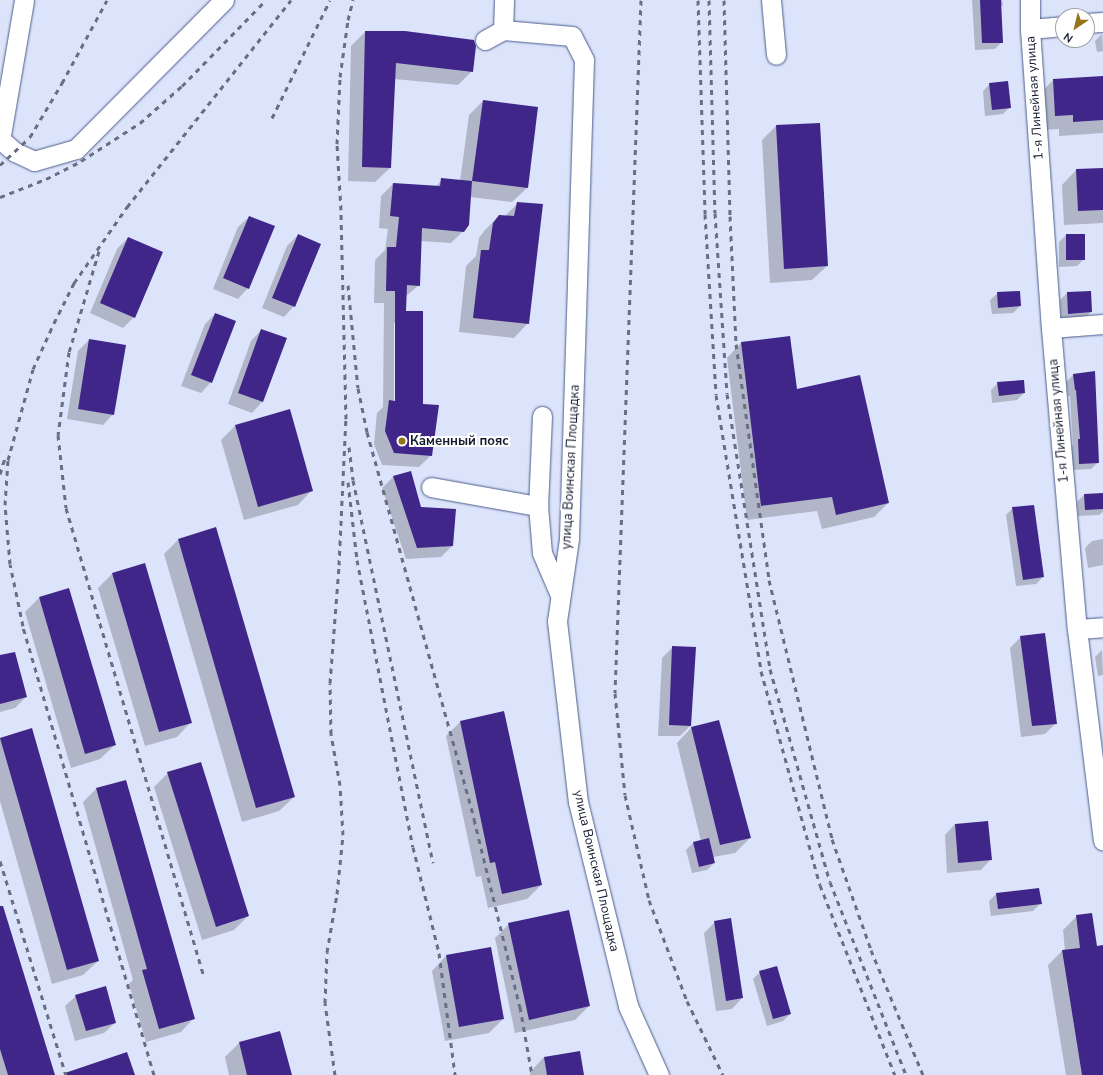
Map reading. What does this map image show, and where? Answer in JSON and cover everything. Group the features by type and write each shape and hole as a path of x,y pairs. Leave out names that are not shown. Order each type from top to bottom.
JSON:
{"street":[{"path":"24,0 0,140 14,152 34,161 76,149 224,0"},
{"path":"485,40 503,30 504,0"},
{"path":"771,0 776,55"},
{"name":"1-я Линейная улица","path":"1030,0 1030,29 1051,328 1077,629 1103,840"},
{"path":"1030,29 1055,27"},
{"name":"улица Воинская Площадка","path":"503,30 572,36 584,60 569,539 557,620 578,802 628,1006 659,1075"},
{"path":"1051,328 1103,324"},
{"path":"542,416 538,506 542,553 560,596"},
{"path":"431,486 538,506"},
{"path":"1077,629 1103,627"}],"building":[{"path":"980,0 1001,0 1003,43 982,43"},
{"path":"365,31 405,31 474,40 476,46 473,72 396,63 391,168 362,167"},
{"path":"1103,76 1103,120 1073,122 1073,115 1055,116 1053,79"},
{"path":"1008,81 1011,108 992,110 989,83"},
{"path":"483,100 538,107 528,188 472,181"},
{"path":"820,123 828,266 784,269 776,125"},
{"path":"1103,168 1103,210 1078,211 1076,169"},
{"path":"441,178 472,181 469,225 464,232 422,228 420,286 407,285 406,311 423,311 423,404 439,405 432,456 394,453 385,431 389,400 395,401 395,291 386,291 387,247 396,247 399,217 390,216 393,183 440,186"},
{"path":"517,202 543,204 529,324 473,318 481,250 489,250 493,223 499,215 514,216"},
{"path":"249,216 275,226 249,289 223,278"},
{"path":"298,234 321,244 295,307 272,298"},
{"path":"1066,234 1085,234 1085,260 1066,260"},
{"path":"128,237 163,252 135,318 100,303"},
{"path":"1020,291 1021,306 998,308 997,292"},
{"path":"1091,291 1092,312 1068,314 1067,292"},
{"path":"215,313 236,321 212,383 191,375"},
{"path":"261,329 287,338 263,402 238,393"},
{"path":"790,336 797,389 860,375 889,503 836,515 832,497 761,506 741,342"},
{"path":"89,339 126,345 114,415 78,409"},
{"path":"1095,371 1099,463 1079,464 1078,439 1080,439 1076,390 1073,374"},
{"path":"1024,380 1025,393 999,396 997,382"},
{"path":"290,409 313,491 258,507 235,425"},
{"path":"411,471 421,507 456,509 453,546 417,548 393,476"},
{"path":"1103,493 1103,509 1085,510 1084,494"},
{"path":"1034,505 1044,577 1023,580 1012,507"},
{"path":"216,527 295,797 256,808 178,539"},
{"path":"145,563 192,723 159,732 112,573"},
{"path":"69,588 116,745 85,754 39,597"},
{"path":"1045,633 1057,724 1032,726 1020,636"},
{"path":"672,646 696,647 691,726 669,725"},
{"path":"15,652 27,697 0,704 0,655"},
{"path":"504,711 542,885 502,894 495,862 490,863 460,721"},
{"path":"719,720 751,838 720,845 691,727"},
{"path":"32,728 99,961 67,970 0,738"},
{"path":"201,762 249,916 216,927 167,772"},
{"path":"126,780 195,1019 159,1029 142,970 147,969 96,788"},
{"path":"988,821 992,860 958,863 955,824"},
{"path":"709,838 715,863 699,867 693,842"},
{"path":"1039,888 1042,904 998,909 996,893"},
{"path":"0,906 3,906 55,1075 8,1075 0,1049"},
{"path":"569,910 590,1006 529,1020 508,923"},
{"path":"1092,913 1097,946 1103,945 1103,1075 1082,1075 1062,950 1080,948 1076,915"},
{"path":"731,918 743,998 726,1001 714,921"},
{"path":"491,947 504,1019 459,1027 446,955"},
{"path":"777,966 791,1014 773,1019 759,971"},
{"path":"106,986 116,1023 86,1031 75,995"},
{"path":"280,1031 292,1075 247,1075 239,1042"},
{"path":"580,1051 584,1075 547,1075 544,1057"},
{"path":"127,1052 135,1075 66,1075 65,1073"}],"railway":[{"path":"0,165 30,137 62,83 107,0"},
{"path":"0,197 46,179 81,161 140,123 182,86 266,0"},
{"path":"154,1075 23,626 10,564 5,505 8,460 33,369 74,283 127,207 291,0"},
{"path":"272,118 330,0"},
{"path":"335,1075 325,1003 327,952 337,894 343,835 340,785 331,734 330,683 339,565 346,419 341,210 337,144 340,77 348,20 353,0"},
{"path":"641,0 615,693 625,795 649,900 687,1001 723,1075"},
{"path":"698,0 705,214 716,395 761,671 820,885 895,1075"},
{"path":"709,0 715,213 727,394 770,669 830,882 906,1075"},
{"path":"724,0 730,216 736,344 769,580 832,839 871,950 923,1075"},
{"path":"99,251 69,352 58,435 66,508 204,976"},
{"path":"348,285 358,388 367,432 474,819 520,1007 532,1075"},
{"path":"349,447 353,480 433,863"},
{"path":"0,474 5,458"},
{"path":"348,482 357,560 413,847 439,953 455,1075"},
{"path":"0,861 66,1075"}],"place":[{"name":"Каменный пояс","path":"402,441"}]}
